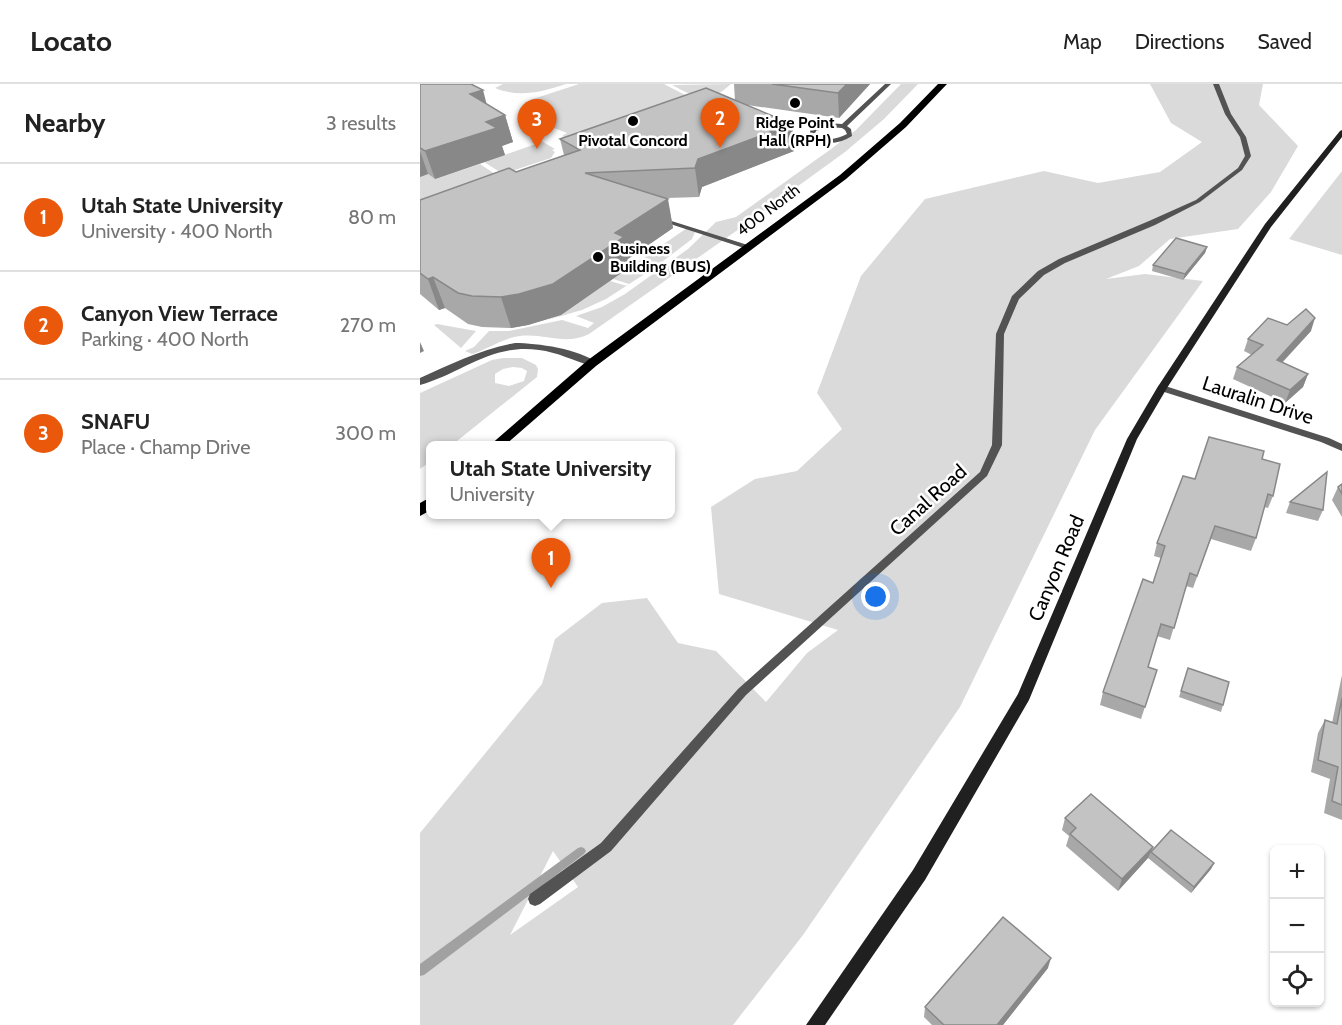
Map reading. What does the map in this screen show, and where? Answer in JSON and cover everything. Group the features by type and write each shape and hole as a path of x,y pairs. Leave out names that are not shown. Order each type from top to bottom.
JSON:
{"main road":[{"name":"400 North","path":"501,441 592,363 843,177 944,84"}],"street":[{"name":"Canyon Road","path":"815,1025 919,875 1023,696 1132,439 1162,388 1268,226 1342,132"},
{"path":"420,382 492,351 514,346 552,350 592,363"},
{"name":"Lauralin Drive","path":"1162,388 1325,440 1342,448"}],"lane":[{"path":"843,126 850,132 843,139 824,141 812,135 813,130 821,126 843,126 888,84"},
{"name":"Canal Road","path":"535,899 606,847 742,693 984,474 997,445 1000,334 1015,298 1041,273 1062,261 1152,224 1198,201 1240,169 1248,156 1243,137 1228,114 1216,84"},
{"path":"654,217 750,247"}],"shaded area":[{"path":"503,84 566,84 539,91 513,93 495,88"},
{"path":"579,84 664,84 704,105 571,141 562,136 567,133 538,120 540,116 530,110 532,105 530,100"},
{"path":"731,84 723,91 709,97 696,96 672,85"},
{"path":"901,84 918,84 884,119 845,152 589,334 572,339 520,336 472,354 465,351 474,347 489,331 509,331 562,320 588,328 594,323 576,316 602,307 625,294 688,249 716,222 736,217 856,130"},
{"path":"1150,84 1263,84 1259,105 1298,146 1271,192 1238,229 1170,239 1139,266 1106,279 1145,274 1203,281 1095,430 960,707 803,935 733,1025 420,1025 420,833 542,684 555,639 602,603 647,598 678,643 716,651 766,702 807,653 838,630 719,594 711,507 755,479 797,471 842,429 817,393 861,276 925,199 1044,171 1098,183 1160,172 1202,142 1171,123","holes":["553,851 578,887 510,935"]},
{"path":"538,139 555,149 552,150 555,152 551,158 503,174 484,162 536,144 532,141"},
{"path":"480,164 498,176 420,202 420,177 428,174 435,179"},
{"path":"1342,171 1342,255 1289,239"},
{"path":"687,228 695,232 692,239 629,284 613,279"},
{"path":"610,281 626,286 606,299 582,310 547,320 561,315"},
{"path":"434,325 476,331 461,348"},
{"path":"522,358 536,365 538,369 537,377 457,441 426,441 426,465 420,469 420,393 492,360","holes":["513,367 527,371 524,381 509,386 495,383 495,374 503,369"]}],"building":[{"path":"420,84 471,84 483,90 470,94 505,115 486,122 497,128 425,151 420,148"},
{"path":"772,84 847,84 838,93"},
{"path":"706,88 792,124 698,159 695,168 585,173 668,199 615,233 624,237 553,284 501,297 472,296 458,293 433,277 428,279 420,273 420,200 509,168 516,172 580,150 560,139"},
{"path":"1176,238 1207,247 1185,274 1153,265"},
{"path":"1306,309 1315,318 1277,360 1308,374 1290,390 1237,367 1263,345 1248,339 1268,318 1287,325"},
{"path":"1209,437 1264,451 1262,459 1280,464 1273,496 1268,494 1256,538 1215,526 1197,576 1190,573 1174,628 1161,624 1148,667 1157,670 1145,707 1103,692 1143,579 1153,583 1165,546 1157,543 1183,476 1195,479"},
{"path":"1327,472 1323,510 1290,502"},
{"path":"1188,668 1229,682 1223,705 1181,691"},
{"path":"1342,698 1342,805 1332,801 1338,767 1318,760 1325,720 1337,724"},
{"path":"1091,794 1153,847 1122,879 1070,834 1076,828 1065,818"},
{"path":"1171,830 1214,863 1194,887 1151,852"},
{"path":"1003,917 1051,958 997,1025 944,1025 925,1007"}],"waterway":[{"path":"420,971 581,851"}],"place":[{"name":"Ridge Point Hall (RPH)","path":"795,103"},
{"name":"Pivotal Concord","path":"633,121"},
{"name":"Canyon View Terrace","path":"720,148"},
{"name":"SNAFU","path":"537,149"},
{"name":"Business Building (BUS)","path":"598,257"},
{"name":"Utah State University","path":"551,588"}]}
